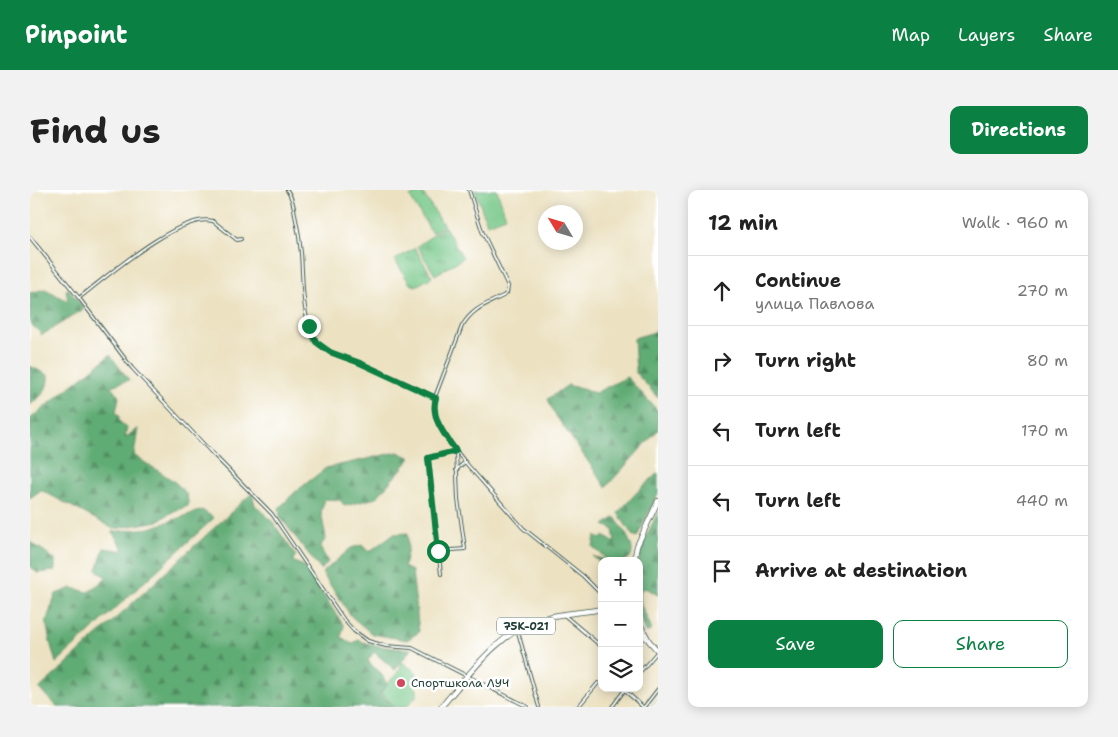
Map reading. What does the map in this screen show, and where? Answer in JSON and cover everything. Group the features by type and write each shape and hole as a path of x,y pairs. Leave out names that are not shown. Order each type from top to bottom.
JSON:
{"main road":[{"path":"635,557 637,546 658,501"},
{"name":"75К-021","path":"441,707 501,641 517,630 542,619 598,610"},
{"path":"643,630 649,641 658,651"},
{"path":"643,637 649,641"}],"street":[{"path":"287,190 293,202 298,227 305,308 316,342 330,352 360,363 436,398"},
{"path":"469,190 482,231 508,286 507,292 503,296 475,309 462,326 436,398 434,408 436,419 456,451 523,528 583,576 598,591"},
{"path":"79,298 152,242 179,227 208,220 213,221 237,240 241,239"},
{"path":"30,237 132,368 272,514 344,620 354,631 368,641 386,646 412,648 528,707"},
{"path":"441,574 428,458 456,451"},
{"path":"438,551 465,549 456,470 456,451"},
{"path":"456,470 465,462"},
{"path":"564,615 598,644"},
{"path":"517,630 539,707"},
{"path":"643,668 658,651"},
{"path":"578,707 598,683"},
{"path":"627,692 643,707 658,689"},
{"path":"612,707 622,692"}],"green space":[{"path":"421,190 444,226 432,233 410,197"},
{"path":"475,190 497,190 506,217 487,224"},
{"path":"445,227 463,258 435,275 417,246"},
{"path":"415,248 432,277 416,286 410,284 395,260"},
{"path":"45,289 68,301 66,290 69,289 84,309 42,335 30,323 30,293"},
{"path":"658,331 658,398 636,373 634,338"},
{"path":"110,355 129,380 111,386 119,397 116,412 119,415 119,421 127,428 125,438 138,428 134,455 176,484 188,498 188,506 174,511 158,521 114,529 41,490 30,498 30,419"},
{"path":"30,366 48,375 48,380 38,399 30,405"},
{"path":"627,377 658,411 658,430 606,487 554,413 548,399 568,385 595,393"},
{"path":"398,452 411,458 376,498 345,506 340,500 325,499 321,512 326,538 320,547 328,562 321,570 280,517 279,508 294,493 326,468"},
{"path":"658,473 658,493 637,537 632,535 618,513"},
{"path":"252,493 255,505 273,522 296,556 293,559 294,562 304,566 344,626 341,637 352,644 358,640 378,646 411,649 395,670 374,652 368,660 380,672 387,684 380,693 394,707 58,707 39,689"},
{"path":"202,510 214,518 56,663 46,622 56,594 72,588 88,592 107,578 97,570 104,548 124,551 112,532 150,528"},
{"path":"658,512 658,595 645,588 643,589 643,557 639,557 644,541"},
{"path":"615,517 630,541 632,553 630,557 605,557 593,547 595,536 600,539 604,536 615,543 613,529 604,525"},
{"path":"408,533 408,548 404,567 412,571 419,632 407,640 372,634 351,616 322,573 351,548 362,545 369,552 393,534"},
{"path":"30,542 55,560 55,571 37,573 30,566"},
{"path":"643,609 652,629 646,632 643,625"},
{"name":"Спортшкола ЛУЧ","path":"402,662 417,673 413,685 417,689 417,695 406,707 395,707 381,692 400,669"}],"waterway":[{"path":"651,707 658,699"}],"place":[{"name":"Спортшкола ЛУЧ","path":"401,683"}],"route":[{"path":"309,326 316,342 330,352 360,363 436,398 434,413 436,419 456,451 428,458 438,551"}]}
